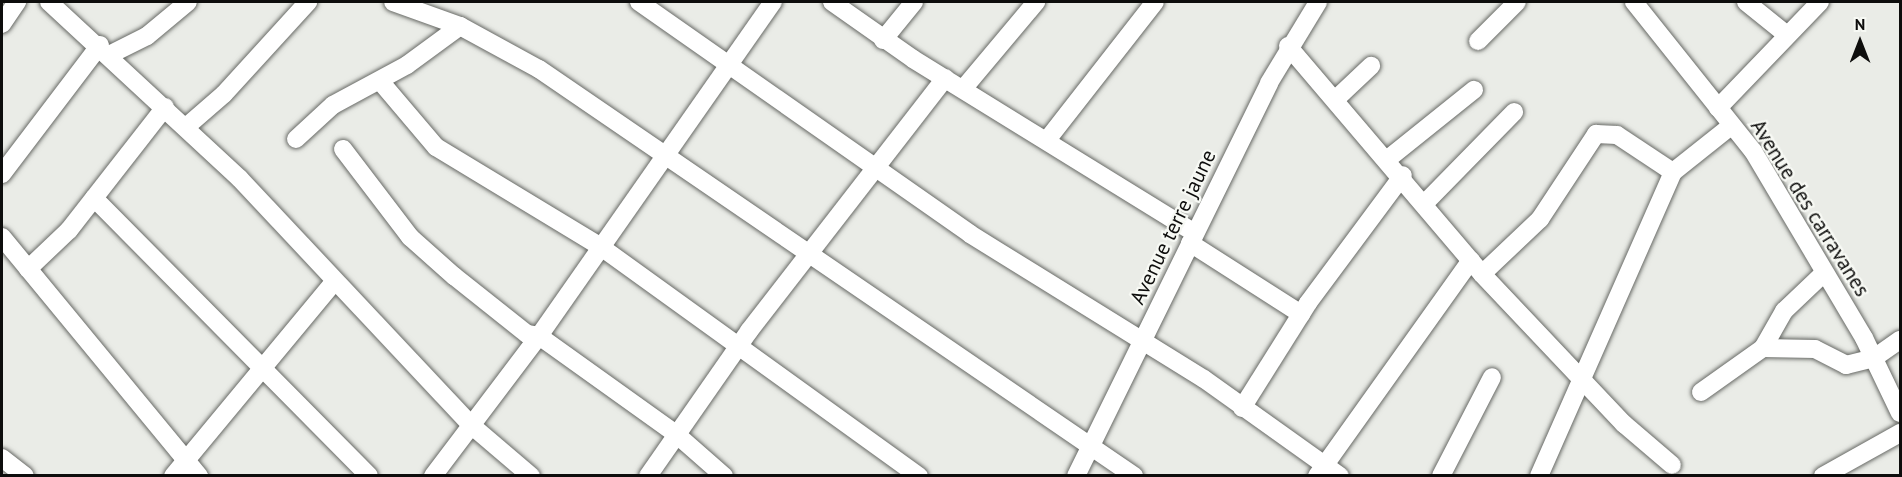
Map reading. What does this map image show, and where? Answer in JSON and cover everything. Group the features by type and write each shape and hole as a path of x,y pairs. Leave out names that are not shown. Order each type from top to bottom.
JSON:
{"street":[{"path":"2,24 17,2"},
{"path":"49,2 105,50 186,127 471,425 531,476"},
{"path":"2,174 105,50 147,36 188,2"},
{"path":"186,127 225,94 308,2"},
{"path":"393,2 460,26 575,92 664,157 1134,476"},
{"path":"639,2 1056,292 1143,341 1242,408 1320,471 1340,476"},
{"path":"433,476 539,336 773,2"},
{"path":"832,2 883,40 1047,140 1301,314"},
{"path":"883,40 914,2"},
{"path":"963,89 1036,2"},
{"path":"1047,140 1155,2"},
{"name":"Avenue terre jaune","path":"1076,476 1288,46 1317,2"},
{"path":"1478,41 1516,2"},
{"name":"Avenue des carravanes","path":"1634,2 1732,125 1874,358 1900,413"},
{"path":"1746,2 1786,35"},
{"path":"1718,108 1820,2"},
{"path":"296,139 333,105 380,81 460,26"},
{"path":"1288,46 1389,158 1476,267 1583,380 1672,465"},
{"path":"1337,98 1371,66"},
{"path":"648,476 738,346 945,78"},
{"path":"380,81 436,147 601,247 919,476"},
{"path":"1389,158 1474,90"},
{"path":"28,269 94,198 165,107"},
{"path":"1426,202 1514,112"},
{"path":"1539,476 1673,172 1732,125"},
{"path":"1320,471 1476,267 1540,219 1596,134 1617,135 1673,172"},
{"path":"343,149 410,237 500,314 539,336 676,434 724,476"},
{"path":"1242,408 1301,314 1403,175"},
{"path":"94,198 263,366 369,476"},
{"path":"2,237 199,476"},
{"path":"1701,392 1763,348 1784,311 1823,274"},
{"path":"173,476 334,282"},
{"path":"1763,348 1815,349 1846,365 1874,358 1900,340"},
{"path":"1441,476 1492,377"},
{"path":"1823,476 1900,433"},
{"path":"2,458 25,476"}]}
